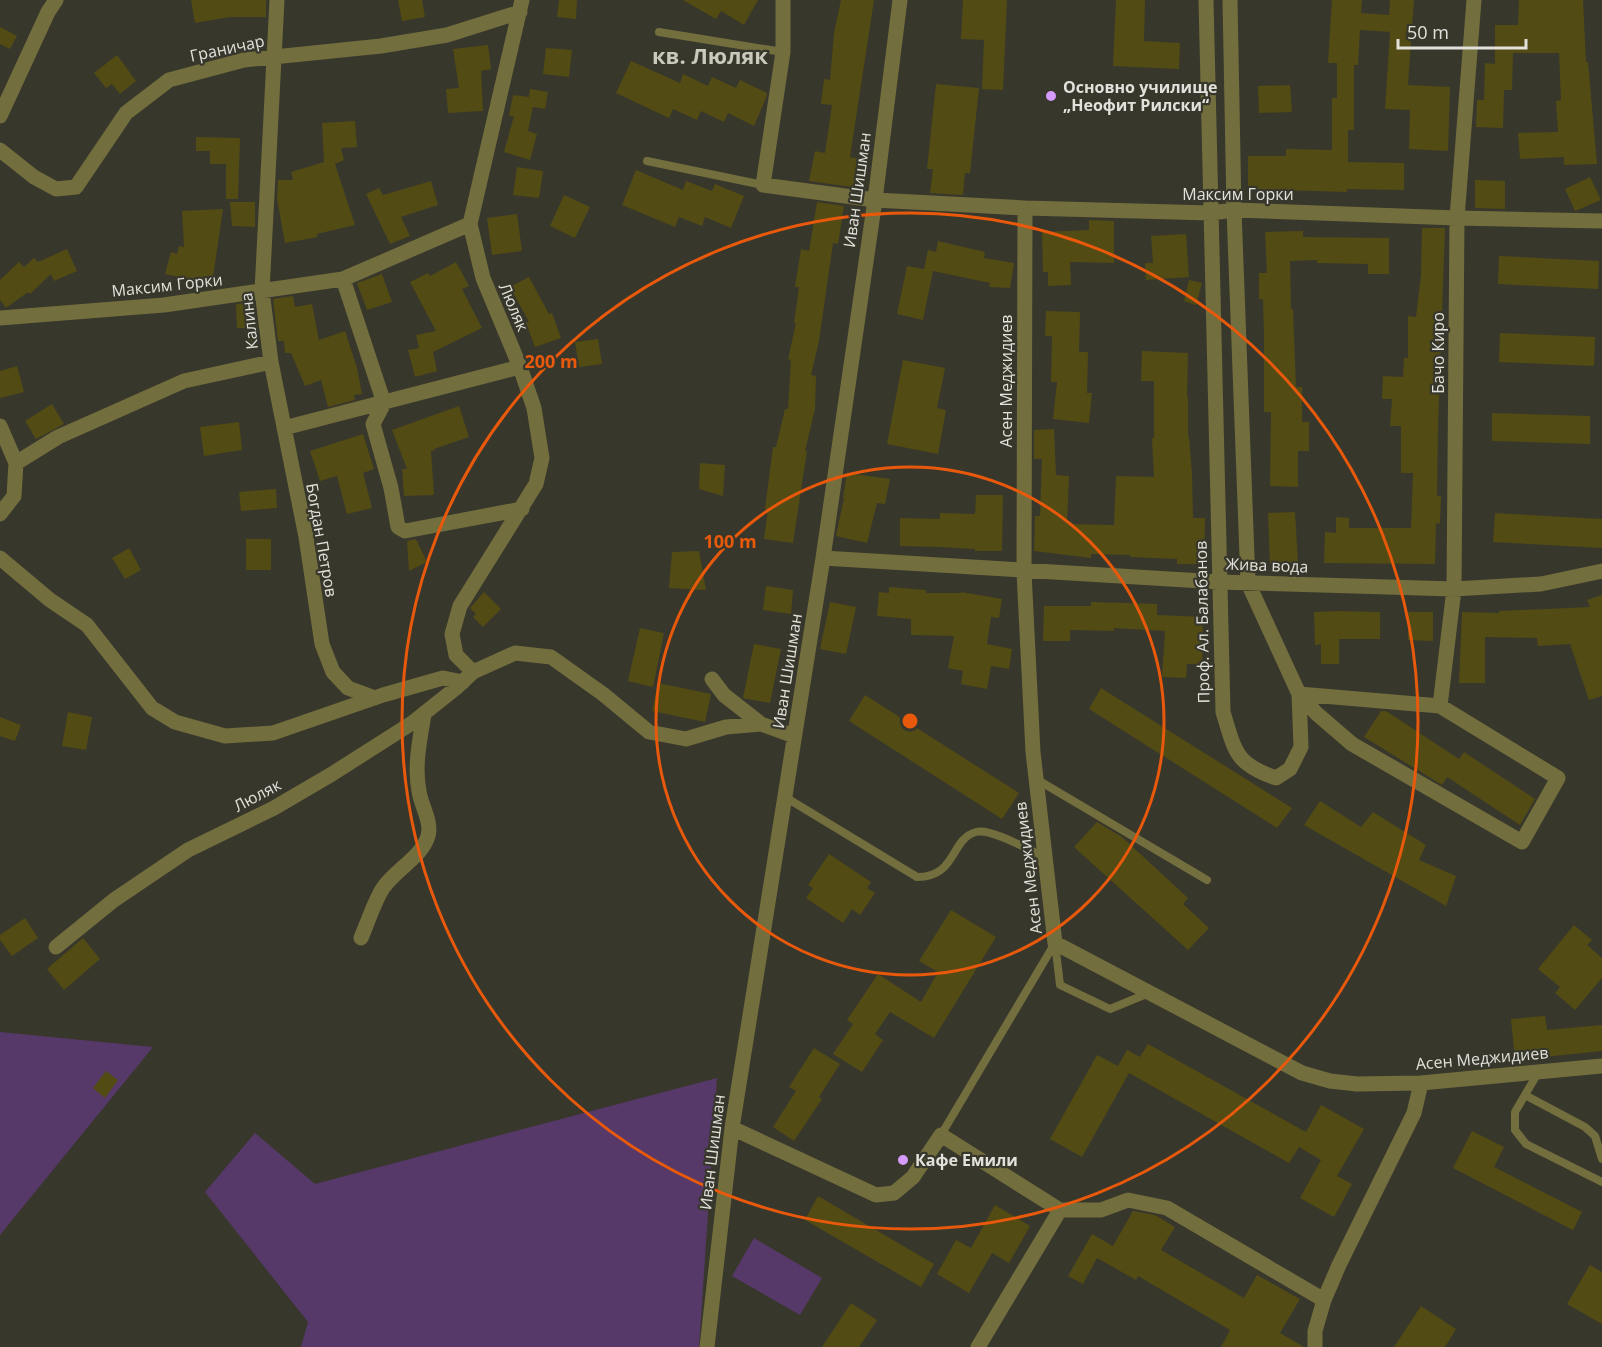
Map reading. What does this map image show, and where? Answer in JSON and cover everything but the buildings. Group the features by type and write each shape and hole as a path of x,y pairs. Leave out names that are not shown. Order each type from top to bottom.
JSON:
{"street":[{"path":"0,116 48,12 56,0"},
{"name":"Калина","path":"16,463 58,437 184,381 271,362 262,291 277,0"},
{"path":"763,185 783,52 783,0"},
{"name":"Иван Шишман","path":"707,1347 732,1128 823,558 875,200 900,0"},
{"name":"Проф. Ал. Балабанов","path":"1206,0 1223,712 1235,752 1257,771 1276,778 1290,769 1301,747 1299,694 1248,583 1234,210 1230,0"},
{"name":"Бачо Киро","path":"1440,706 1454,589 1457,218 1474,0"},
{"name":"Граничар","path":"0,150 34,177 57,189 76,187 126,113 169,80 244,60 381,46 447,35 521,6"},
{"name":"Люляк","path":"468,677 456,655 452,634 460,606 536,484 542,459 534,408 520,367 483,278 470,224 521,6"},
{"name":"Максим Горки","path":"763,185 875,200 1025,208 1211,213 1234,210 1602,221"},
{"name":"Асен Меджидиев","path":"1025,208 1024,572 1036,778 1055,943 1302,1073 1330,1081 1357,1084 1421,1083 1602,1066"},
{"name":"Максим Горки","path":"0,318 164,306 343,279 470,224"},
{"path":"343,279 384,403 373,424 391,488 398,527 405,531 522,509"},
{"name":"Богдан Петров","path":"271,362 306,537 322,644 333,672 348,688 375,698"},
{"path":"284,428 520,367"},
{"path":"0,426 16,463 14,496 0,514"},
{"path":"0,558 51,600 87,625 152,708 175,722 225,736 273,733 375,698 443,678 468,677"},
{"name":"Жива вода","path":"823,558 1024,572 1219,582 1454,589 1541,584 1602,571"},
{"name":"Люляк","path":"57,947 114,900 188,850 284,802 412,723 468,677 515,653 551,657 603,694 650,732 686,739 726,728 761,724 794,736"},
{"path":"712,679 724,695 761,724"},
{"path":"1299,694 1440,706 1558,778 1522,843 1352,744 1316,713 1299,694"},
{"path":"361,938 384,887 418,852 429,834 419,793 417,771 424,714"},
{"path":"1315,1347 1315,1331 1324,1300 1339,1264 1414,1113 1421,1083"},
{"path":"732,1128 876,1195 894,1193 913,1177 941,1136 1060,1210 1074,1212 1101,1210 1128,1200 1167,1208 1324,1300"},
{"path":"978,1347 1060,1210"}],"lane":[{"path":"659,32 783,52"},
{"path":"647,161 763,185"},
{"path":"1036,778 1207,880"},
{"path":"785,796 917,877 930,877 939,872 966,838 978,831 994,834 1045,857"},
{"path":"1055,943 1060,985 1110,1010 1150,993"},
{"path":"941,1136 1055,943"},
{"path":"1540,1071 1515,1112 1515,1130 1526,1144 1602,1182"},
{"path":"1525,1095 1585,1127 1595,1137 1602,1159"}],"shaded area":[{"path":"0,1032 153,1047 0,1235"},
{"path":"717,1078 699,1347 301,1347 308,1322 205,1192 255,1133 315,1184"},
{"path":"754,1238 822,1278 800,1315 732,1276"}],"place":[{"name":"Основно училище „Неофит Рилски“","path":"1051,96"},
{"name":"Кафе Емили","path":"903,1160"}],"district":[{"name":"кв. Люляк","path":"710,55"}]}
